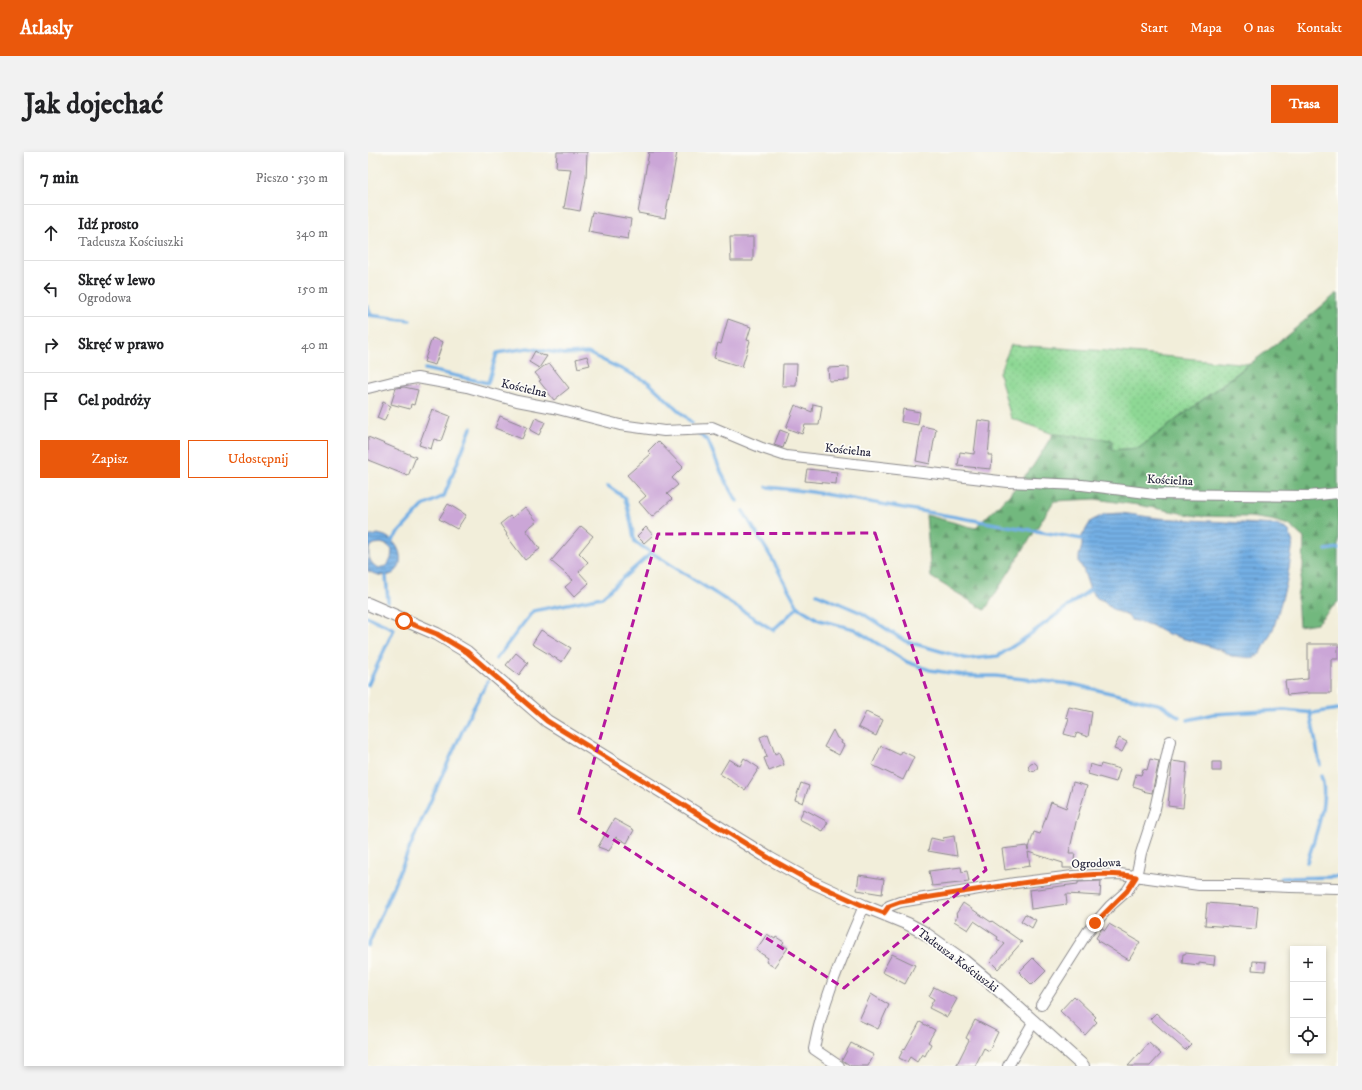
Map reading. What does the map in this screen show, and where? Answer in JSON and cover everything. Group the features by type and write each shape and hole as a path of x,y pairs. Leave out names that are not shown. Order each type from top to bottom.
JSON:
{"street":[{"name":"Kościelna","path":"368,388 417,378 466,387 517,401 554,408 620,425 664,431 711,429 712,427 762,448 786,456 1008,482 1082,484 1155,494 1308,496 1338,493"},
{"name":"Tadeusza Kościuszki","path":"368,604 437,634 467,652 547,721 769,858 812,882 908,924 937,941 993,985 1034,1020 1083,1066"},
{"path":"1041,1005 1088,931 1110,906 1127,891 1136,877 1141,853 1154,813 1170,741"},
{"name":"Ogrodowa","path":"884,913 889,906 900,902 1008,884 1072,876 1120,874 1199,885 1338,888"},
{"path":"839,1066 814,1049 825,1002 864,906"},
{"path":"1008,1066 1034,1020"}],"highlighted area":[{"path":"875,533 986,870 844,988 578,817 658,534"}],"green space":[{"path":"1336,294 1338,294 1338,602 1317,623 1299,626 1297,597 1303,568 1304,538 1289,525 1271,520 1250,517 1197,516 1095,499 1054,501 985,610 931,577 926,515 975,528 1009,495 1033,466 1053,434 1112,440 1112,450 1139,448 1284,338"},
{"path":"1011,345 1108,351 1249,364 1139,448 1111,450 1111,440 1053,434 1011,418 999,373"}],"water":[{"path":"1121,513 1157,518 1275,525 1289,531 1293,543 1287,581 1274,627 1261,653 1253,658 1231,656 1223,651 1165,633 1151,625 1131,620 1128,616 1112,609 1104,601 1097,598 1090,590 1079,562 1082,536 1091,521 1105,514"},
{"path":"378,534 386,536 394,543 399,550 400,558 399,566 395,572 389,575 380,575 368,571 368,537","holes":["381,543 387,545 392,550 391,559 386,566 378,568 370,560 369,549 374,544"]}],"building":[{"path":"557,152 587,152 586,179 580,211 564,208 571,169 556,168"},
{"path":"649,152 677,152 665,218 638,213"},
{"path":"592,212 631,219 628,239 588,232"},
{"path":"730,237 753,237 753,261 731,261"},
{"path":"728,319 751,327 747,340 750,341 742,367 714,358 718,343 721,344"},
{"path":"432,338 443,342 435,365 424,362"},
{"path":"535,351 541,355 547,356 539,368 529,362"},
{"path":"587,356 590,365 578,368 576,359"},
{"path":"550,364 569,388 554,400 539,381 541,380 535,373 544,366"},
{"path":"783,364 797,364 796,386 782,386"},
{"path":"849,367 849,380 829,381 828,368"},
{"path":"404,387 418,390 414,405 411,404 410,409 391,404 396,388"},
{"path":"383,402 391,406 384,421 377,418"},
{"path":"813,404 822,406 819,425 805,425 802,434 786,428 795,405 812,412"},
{"path":"432,409 450,416 441,441 434,439 431,449 419,445"},
{"path":"903,409 920,412 918,425 901,422"},
{"path":"500,416 527,427 522,439 495,428"},
{"path":"535,418 545,422 539,435 530,430"},
{"path":"978,420 991,422 988,455 992,455 991,469 958,466 960,452 974,454"},
{"path":"922,426 936,429 930,464 916,461"},
{"path":"780,430 788,433 783,448 774,445"},
{"path":"368,437 416,457 408,476 368,460"},
{"path":"658,441 683,467 672,478 678,485 667,494 672,499 652,517 639,502 646,496 627,475 651,454 648,451"},
{"path":"807,469 837,472 836,484 805,481"},
{"path":"448,504 466,515 457,529 439,519"},
{"path":"525,507 537,521 526,530 540,549 525,560 506,535 507,534 500,524 510,516 512,518"},
{"path":"581,526 593,536 579,553 588,562 579,572 589,583 574,597 565,587 573,580 551,561"},
{"path":"646,527 653,535 644,543 637,536"},
{"path":"541,630 571,648 562,662 532,644"},
{"path":"1308,644 1338,644 1338,659 1331,659 1331,693 1287,695 1285,681 1308,679"},
{"path":"516,653 528,663 519,675 506,665"},
{"path":"1069,707 1092,712 1088,737 1077,733 1075,737 1064,734 1069,718 1066,717"},
{"path":"866,712 883,720 876,736 858,727"},
{"path":"833,730 837,738 842,741 841,743 844,745 839,755 824,747"},
{"path":"768,734 775,754 779,752 784,765 769,771 764,758 767,757 760,737"},
{"path":"1119,738 1127,742 1122,752 1114,749"},
{"path":"881,746 900,755 902,751 914,757 903,780 872,765"},
{"path":"744,758 759,768 745,790 720,774 729,759 740,766"},
{"path":"1150,759 1159,761 1152,793 1142,791 1142,789 1133,786 1136,774 1141,775 1143,769 1147,770"},
{"path":"1172,761 1187,763 1183,808 1168,806"},
{"path":"1033,762 1038,767 1033,772 1028,767"},
{"path":"1212,762 1221,762 1221,771 1212,771"},
{"path":"1090,764 1100,767 1101,764 1120,769 1116,782 1088,774"},
{"path":"1073,782 1087,786 1076,822 1069,853 1075,853 1073,868 1063,868 1063,863 1028,852 1030,866 1005,870 1002,849 1027,846 1028,851 1034,832 1040,834 1051,802 1066,808"},
{"path":"801,783 809,786 803,803 795,800"},
{"path":"804,809 828,822 823,831 799,819"},
{"path":"614,819 634,830 627,843 616,837 609,851 598,847"},
{"path":"954,836 957,856 928,851 931,838 944,841 943,838"},
{"path":"961,867 962,872 967,871 969,882 932,886 929,871"},
{"path":"859,875 884,879 882,894 857,890"},
{"path":"1101,881 1100,896 1066,894 1067,904 1031,909 1029,890 1078,884 1078,882"},
{"path":"963,903 1022,942 998,969 990,961 1005,944 997,939 998,937 974,921 968,930 954,921 958,916 956,914"},
{"path":"1207,903 1258,907 1256,929 1205,925"},
{"path":"1025,914 1036,920 1032,928 1021,921"},
{"path":"1109,924 1140,942 1129,960 1098,941 1099,940 1096,938 1102,928 1105,930"},
{"path":"767,934 784,942 782,944 788,948 774,967 766,962 768,958 756,950"},
{"path":"892,954 915,965 905,984 882,972"},
{"path":"1183,954 1215,956 1214,965 1182,963"},
{"path":"1033,958 1046,971 1032,985 1019,972"},
{"path":"1253,961 1266,962 1265,971 1252,970"},
{"path":"934,987 957,999 947,1017 929,1008 934,999 929,996"},
{"path":"871,994 889,1005 878,1029 859,1020"},
{"path":"1074,996 1096,1017 1094,1019 1097,1022 1085,1035 1060,1011"},
{"path":"1156,1013 1191,1044 1185,1050 1150,1019"},
{"path":"975,1020 998,1032 989,1051 984,1048 975,1066 956,1066 969,1040 966,1038"},
{"path":"920,1022 935,1030 928,1042 931,1044 925,1056 922,1054 917,1062 910,1057 907,1062 899,1058"},
{"path":"851,1043 874,1055 868,1066 851,1066 842,1060"},
{"path":"1149,1043 1161,1054 1150,1066 1128,1066"}],"waterway":[{"path":"368,307 371,315"},
{"path":"368,315 410,320"},
{"path":"425,369 488,383 497,353 528,348 564,354 588,353 648,382 692,423"},
{"path":"391,541 423,506 444,496 471,428"},
{"path":"697,432 708,441 722,474 737,501"},
{"path":"608,486 624,497 635,542 773,630 798,607"},
{"path":"767,487 812,492 1082,539"},
{"path":"743,511 771,557 798,607 819,620 854,629 907,662 930,670 971,676 995,676 1072,684 1162,705 1179,717"},
{"path":"1326,550 1338,548"},
{"path":"496,659 533,611 602,597 651,553"},
{"path":"386,576 388,602"},
{"path":"817,594 862,613 905,641 968,659 998,656 1021,641 1090,590"},
{"path":"368,617 394,629 368,685"},
{"path":"368,946 416,833 470,714 488,681"},
{"path":"1188,720 1213,714 1285,710 1313,713 1338,709"},
{"path":"1310,712 1320,765"},
{"path":"1307,862 1317,831 1324,796 1321,776"},
{"path":"1281,878 1338,877"}],"route":[{"path":"404,621 437,634 467,652 547,721 769,858 812,882 864,906 884,913 889,906 900,902 951,893 1072,876 1120,874 1136,877 1127,891 1110,906 1095,923"}]}
